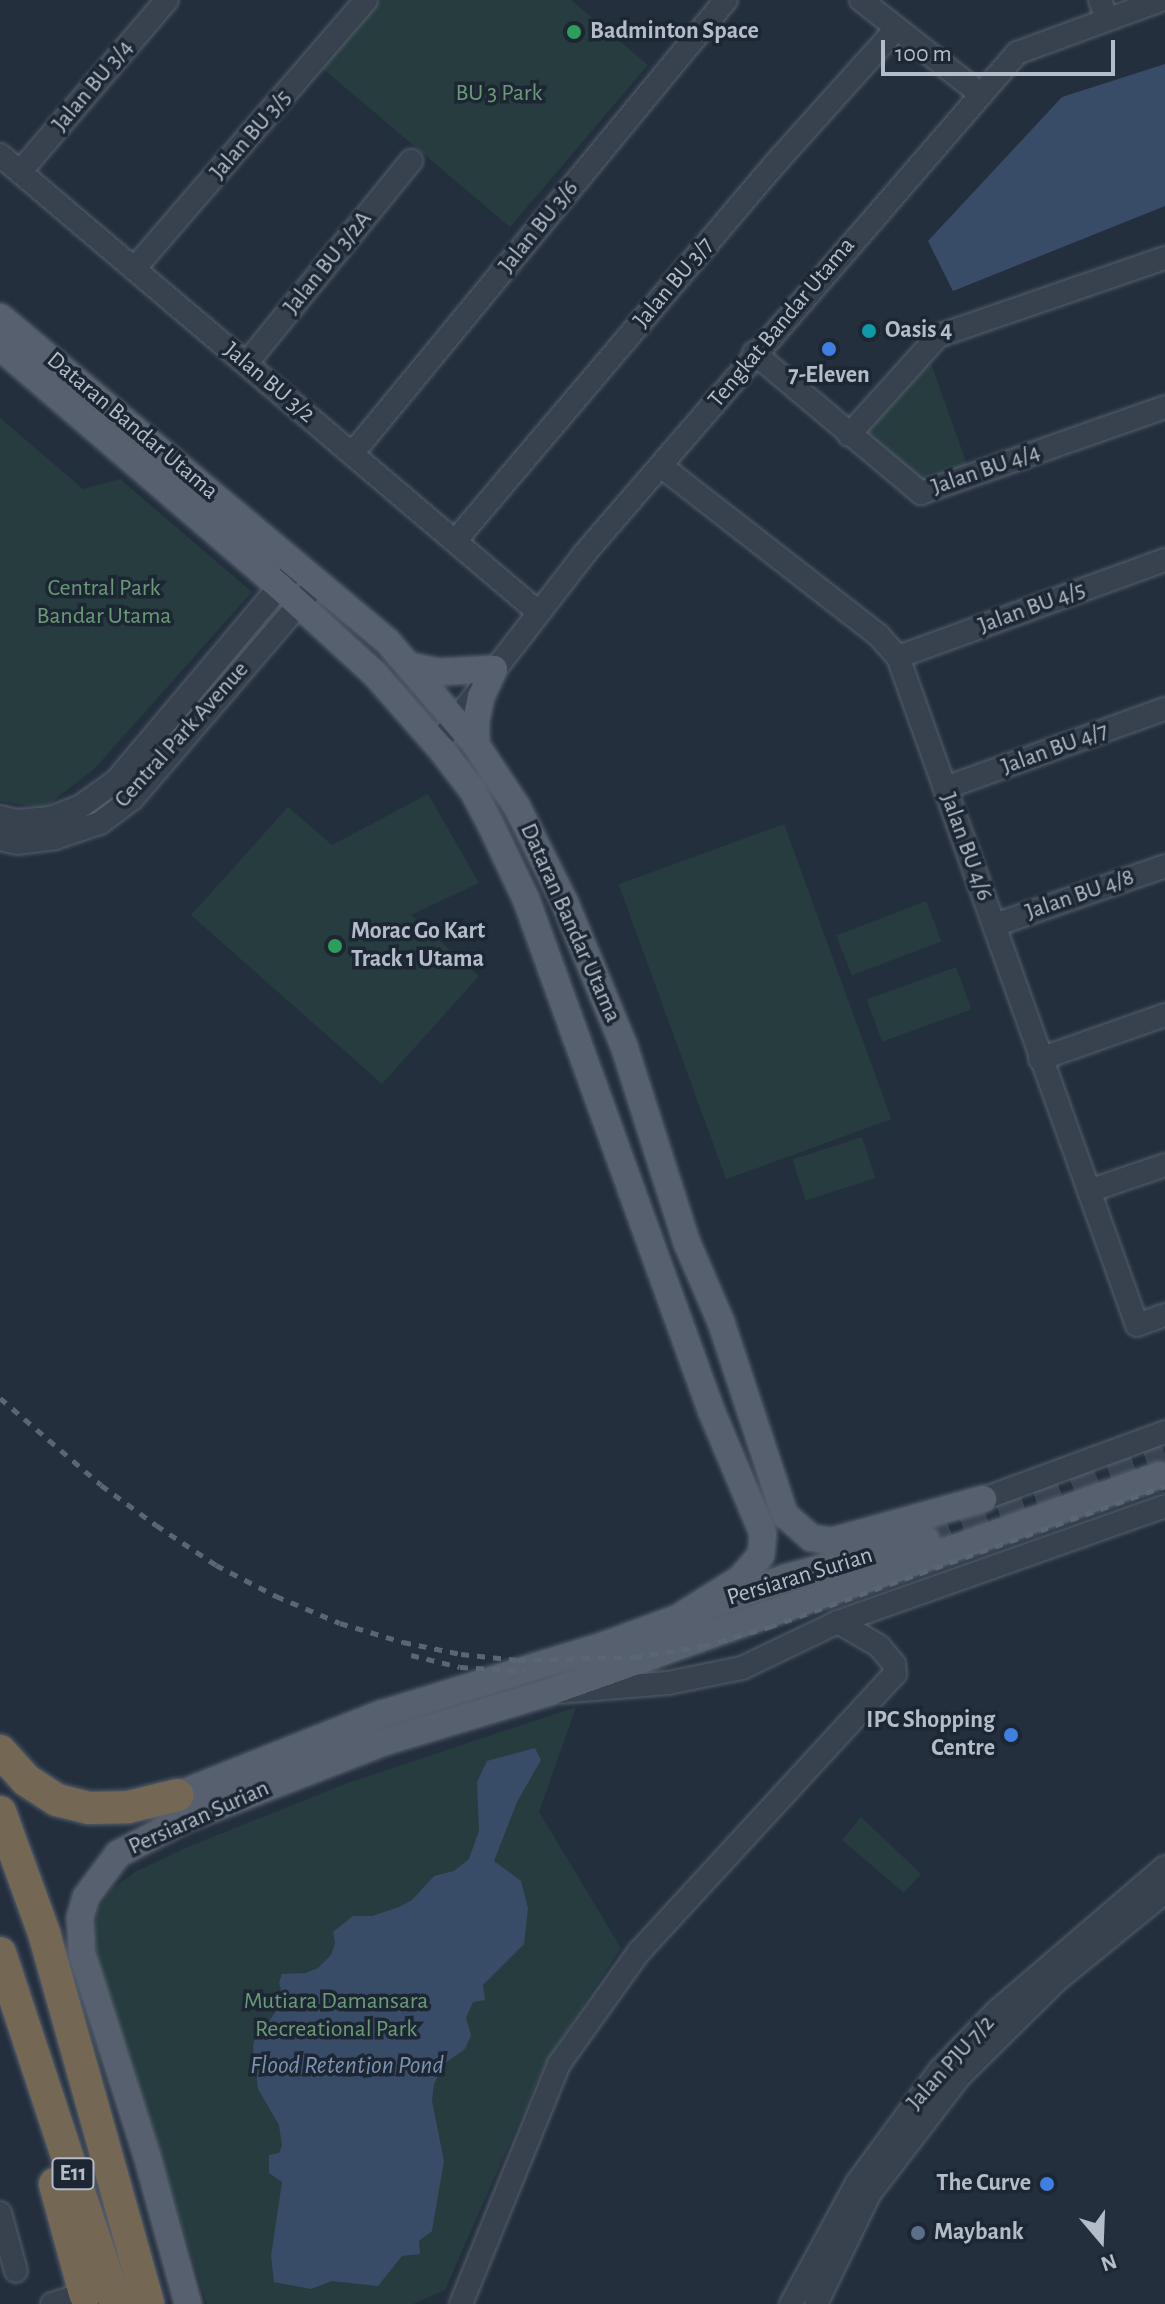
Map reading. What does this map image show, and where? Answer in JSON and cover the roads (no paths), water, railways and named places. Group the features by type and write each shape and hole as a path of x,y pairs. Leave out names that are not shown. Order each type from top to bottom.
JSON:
{"highway":[{"path":"0,1751 36,1787 57,1800 89,1808 128,1807 178,1795"},
{"name":"E11","path":"0,1812 44,1933 148,2304"},
{"name":"E11","path":"0,1953 116,2304"},
{"path":"29,2044 30,2095 87,2299"},
{"path":"112,2169 148,2236 168,2304"}],"main road":[{"path":"0,297 130,401 323,565 373,611 387,641"},
{"name":"Dataran Bandar Utama","path":"0,317 387,641 455,717 517,807 565,903 624,1046 687,1243 721,1322 785,1515 811,1538 832,1541 983,1499"},
{"name":"Dataran Bandar Utama","path":"0,347 289,595 375,674 473,791 526,899 711,1410 758,1522 763,1545 754,1565 727,1590 684,1614"},
{"path":"410,666 438,672 494,669 478,708 476,745"},
{"name":"Persiaran Surian","path":"188,2304 147,2156 82,1954 80,1918 86,1897 118,1854 183,1820 387,1741 550,1692 1160,1475"},
{"path":"785,1578 983,1499"},
{"name":"Persiaran Surian","path":"178,1795 381,1714 608,1644 785,1578 926,1540"}],"street":[{"name":"Jalan BU 3/4","path":"20,172 167,0"},
{"name":"Jalan BU 3/5","path":"134,269 366,0"},
{"name":"Jalan BU 3/6","path":"352,454 726,0"},
{"path":"861,0 979,93"},
{"name":"Tengkat Bandar Utama","path":"430,737 455,717 537,611 754,353 1017,53 1103,10 1161,0"},
{"name":"Jalan BU 3/7","path":"456,540 774,165 896,29"},
{"name":"Jalan BU 3/2","path":"0,155 537,611"},
{"name":"Jalan BU 3/2A","path":"246,364 411,161"},
{"path":"849,435 938,336 1165,258"},
{"name":"Jalan BU 4/4","path":"754,353 921,493 1165,407"},
{"name":"Jalan BU 4/6","path":"661,466 879,636 898,657 1137,1325 1165,1315"},
{"name":"Jalan BU 4/5","path":"898,657 1165,560"},
{"path":"289,595 298,564"},
{"path":"289,595 318,582"},
{"name":"Central Park Avenue","path":"0,817 16,821 50,818 81,806 116,781 289,595"},
{"name":"Central Park Avenue","path":"0,839 17,843 55,838 100,823 132,799 289,595"},
{"name":"Jalan BU 4/7","path":"945,788 1165,709"},
{"name":"Jalan BU 4/8","path":"995,925 1165,866"},
{"path":"1040,1059 1165,1015"},
{"path":"1089,1191 1165,1165"},
{"path":"983,1499 1165,1432"},
{"name":"Persiaran Surian","path":"550,1692 577,1693 706,1678 742,1668 838,1622 1165,1506"},
{"path":"461,2304 559,2064 639,1952 800,1781 895,1674 894,1664 879,1646 838,1622"},
{"name":"Jalan PJU 7/2","path":"791,2304 857,2183 940,2070 996,2012 1165,1867"},
{"name":"Jalan PJU 7/2","path":"816,2304 870,2193 959,2077 1057,1980 1165,1892"},
{"path":"0,2213 16,2271"},
{"path":"52,2304 87,2299"}],"water":[{"path":"1165,64 1165,206 953,291 928,241 1062,97"},
{"name":"Flood Retention Pond","path":"535,1748 541,1760 517,1802 494,1861 521,1881 528,1908 524,1944 483,1985 485,2000 473,2002 466,2018 471,2035 465,2049 444,2064 434,2084 432,2101 444,2161 432,2231 419,2241 420,2254 402,2256 378,2286 332,2281 311,2289 274,2282 271,2256 282,2182 269,2173 269,2155 279,2153 282,2146 279,2125 258,2089 253,2047 257,2027 267,2024 284,2000 279,1983 282,1974 306,1973 318,1968 331,1955 335,1943 333,1932 353,1916 372,1916 399,1907 412,1900 434,1876 454,1871 469,1859 479,1831 477,1782 487,1761"}],"tunnel":[{"path":"926,1540 1165,1454"}],"railway":[{"path":"0,1398 101,1485 156,1525 216,1565 276,1596 340,1623 403,1642 461,1654 518,1660 634,1657 703,1646 769,1627 1165,1486"},
{"path":"411,1655 460,1667 526,1671"}],"place":[{"name":"Badminton Space","path":"574,32"},
{"name":"Oasis 4","path":"869,331"},
{"name":"7-Eleven","path":"829,349"},
{"name":"Morac Go Kart Track 1 Utama","path":"335,946"},
{"name":"IPC Shopping Centre","path":"1011,1735"},
{"name":"The Curve","path":"1047,2184"},
{"name":"Maybank","path":"918,2233"}],"park label":[{"name":"BU 3 Park","path":"499,94"},
{"name":"Central Park Bandar Utama","path":"104,603"},
{"name":"Mutiara Damansara Recreational Park","path":"336,2016"}]}
